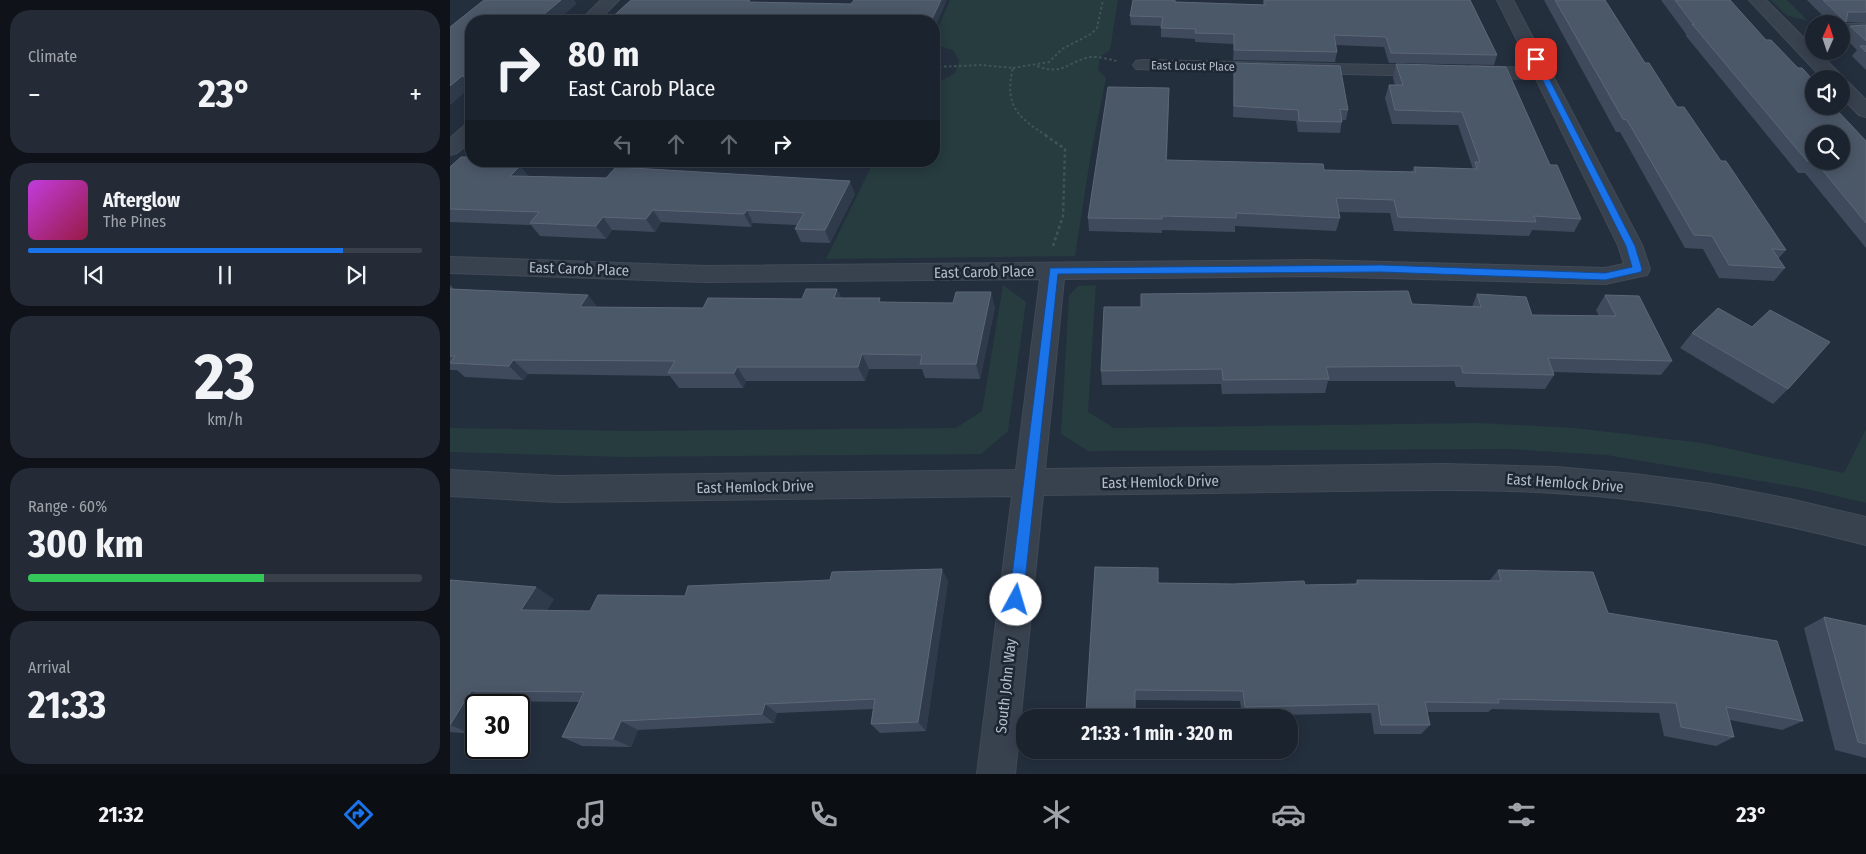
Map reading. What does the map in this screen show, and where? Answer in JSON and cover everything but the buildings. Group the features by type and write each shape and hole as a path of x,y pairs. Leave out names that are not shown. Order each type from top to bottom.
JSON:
{"street":[{"path":"595,15 611,0"},
{"path":"1505,0 1543,74"},
{"path":"1757,0 1825,70"},
{"path":"1784,28 1804,29"},
{"path":"1850,29 1866,30"},
{"name":"East Locust Place","path":"1142,65 1543,74"},
{"name":"East Carob Place","path":"450,265 705,274 1381,268 1605,276 1638,269 1630,246 1543,74"},
{"path":"1850,95 1866,111"},
{"path":"450,149 465,135"},
{"name":"South John Way","path":"996,774 1029,484 1050,271"},
{"name":"East Hemlock Drive","path":"450,483 558,489 1446,477 1556,480 1652,489 1732,501 1866,531"}],"path":[{"path":"940,66 982,65 1013,68 1036,66 1049,62 1062,50 1091,34 1097,28 1103,0"},
{"path":"1036,66 1048,70 1061,70 1086,58 1095,57 1142,65"},
{"path":"1013,68 1009,80 1009,91 1015,110 1022,120 1065,149 1063,216 1050,271"}],"green space":[{"path":"950,0 1118,0 1110,50 1100,57 1098,70 1106,78 1091,153 1075,256 826,259 871,167 940,167 940,82 955,73 959,61 953,50 940,47 940,23"},
{"path":"1771,0 1787,0 1805,20 1786,15"},
{"path":"1003,285 1026,302 1008,431 981,454 623,457 450,452 450,428 635,431 956,428 982,411"},
{"path":"1096,285 1088,412 1114,428 1479,423 1575,428 1702,443 1844,473 1866,429 1866,503 1802,488 1606,455 1510,449 1088,451 1061,434 1069,296 1078,286"}],"route":[{"path":"1016,600 1053,271 1381,268 1605,276 1638,269 1630,246 1536,59"}]}
